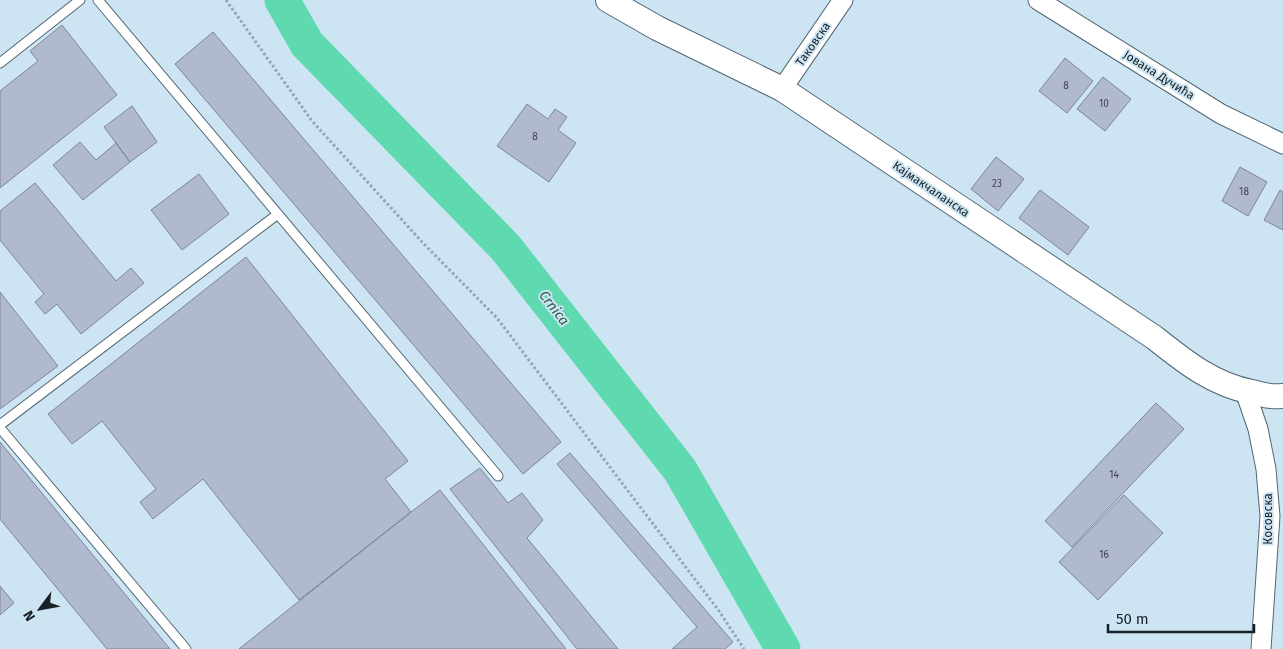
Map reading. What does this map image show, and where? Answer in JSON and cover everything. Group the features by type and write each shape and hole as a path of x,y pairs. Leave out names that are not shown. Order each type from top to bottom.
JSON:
{"street":[{"name":"Кајмакчаланска","path":"608,0 657,28 782,89 1155,338 1196,369 1228,387 1268,397 1283,396"},
{"name":"Таковска","path":"782,89 843,0"},
{"name":"Јована Дучића","path":"1038,0 1221,114 1283,144"},
{"name":"Косовска","path":"1245,391 1258,430 1266,468 1270,516 1261,649"}],"lane":[{"path":"0,63 80,0"},
{"path":"98,0 498,476"},
{"path":"186,649 0,427 278,214"}],"path":[{"path":"226,0 312,121 423,243 497,318 719,611 744,649"}],"building":[{"path":"62,25 117,95 0,188 0,91 38,61 30,51"},
{"path":"213,32 561,442 523,474 175,64"},
{"path":"1065,58 1093,81 1067,113 1039,91"},
{"path":"1103,77 1131,99 1105,131 1077,109"},
{"path":"527,104 548,119 555,109 567,117 558,130 576,143 549,182 497,146"},
{"path":"132,106 157,142 130,162 104,127"},
{"path":"80,142 96,160 116,143 130,162 83,200 53,165"},
{"path":"996,157 1024,179 998,211 971,189"},
{"path":"1240,167 1267,182 1248,216 1222,201"},
{"path":"199,174 229,214 182,250 151,210"},
{"path":"35,183 116,281 131,268 144,283 81,334 57,304 45,314 35,302 44,294 0,240 0,211"},
{"path":"1040,190 1089,227 1068,255 1019,218"},
{"path":"1280,190 1283,192 1283,230 1264,220"},
{"path":"246,257 408,461 385,479 411,512 299,600 203,479 153,519 140,502 156,489 102,421 72,444 48,414"},
{"path":"0,292 58,366 0,409"},
{"path":"1156,403 1184,429 1072,547 1045,521"},
{"path":"0,442 170,649 107,649 0,519"},
{"path":"570,453 733,642 725,649 672,649 697,627 557,464"},
{"path":"480,468 508,503 522,493 543,520 527,538 618,649 577,649 450,489"},
{"path":"440,490 566,649 239,649 411,512"},
{"path":"1124,495 1163,533 1098,600 1059,562"},
{"path":"0,586 14,603 0,615"}],"waterway":[{"name":"Crnica","path":"282,0 307,44 506,248 680,470 783,649"}]}
